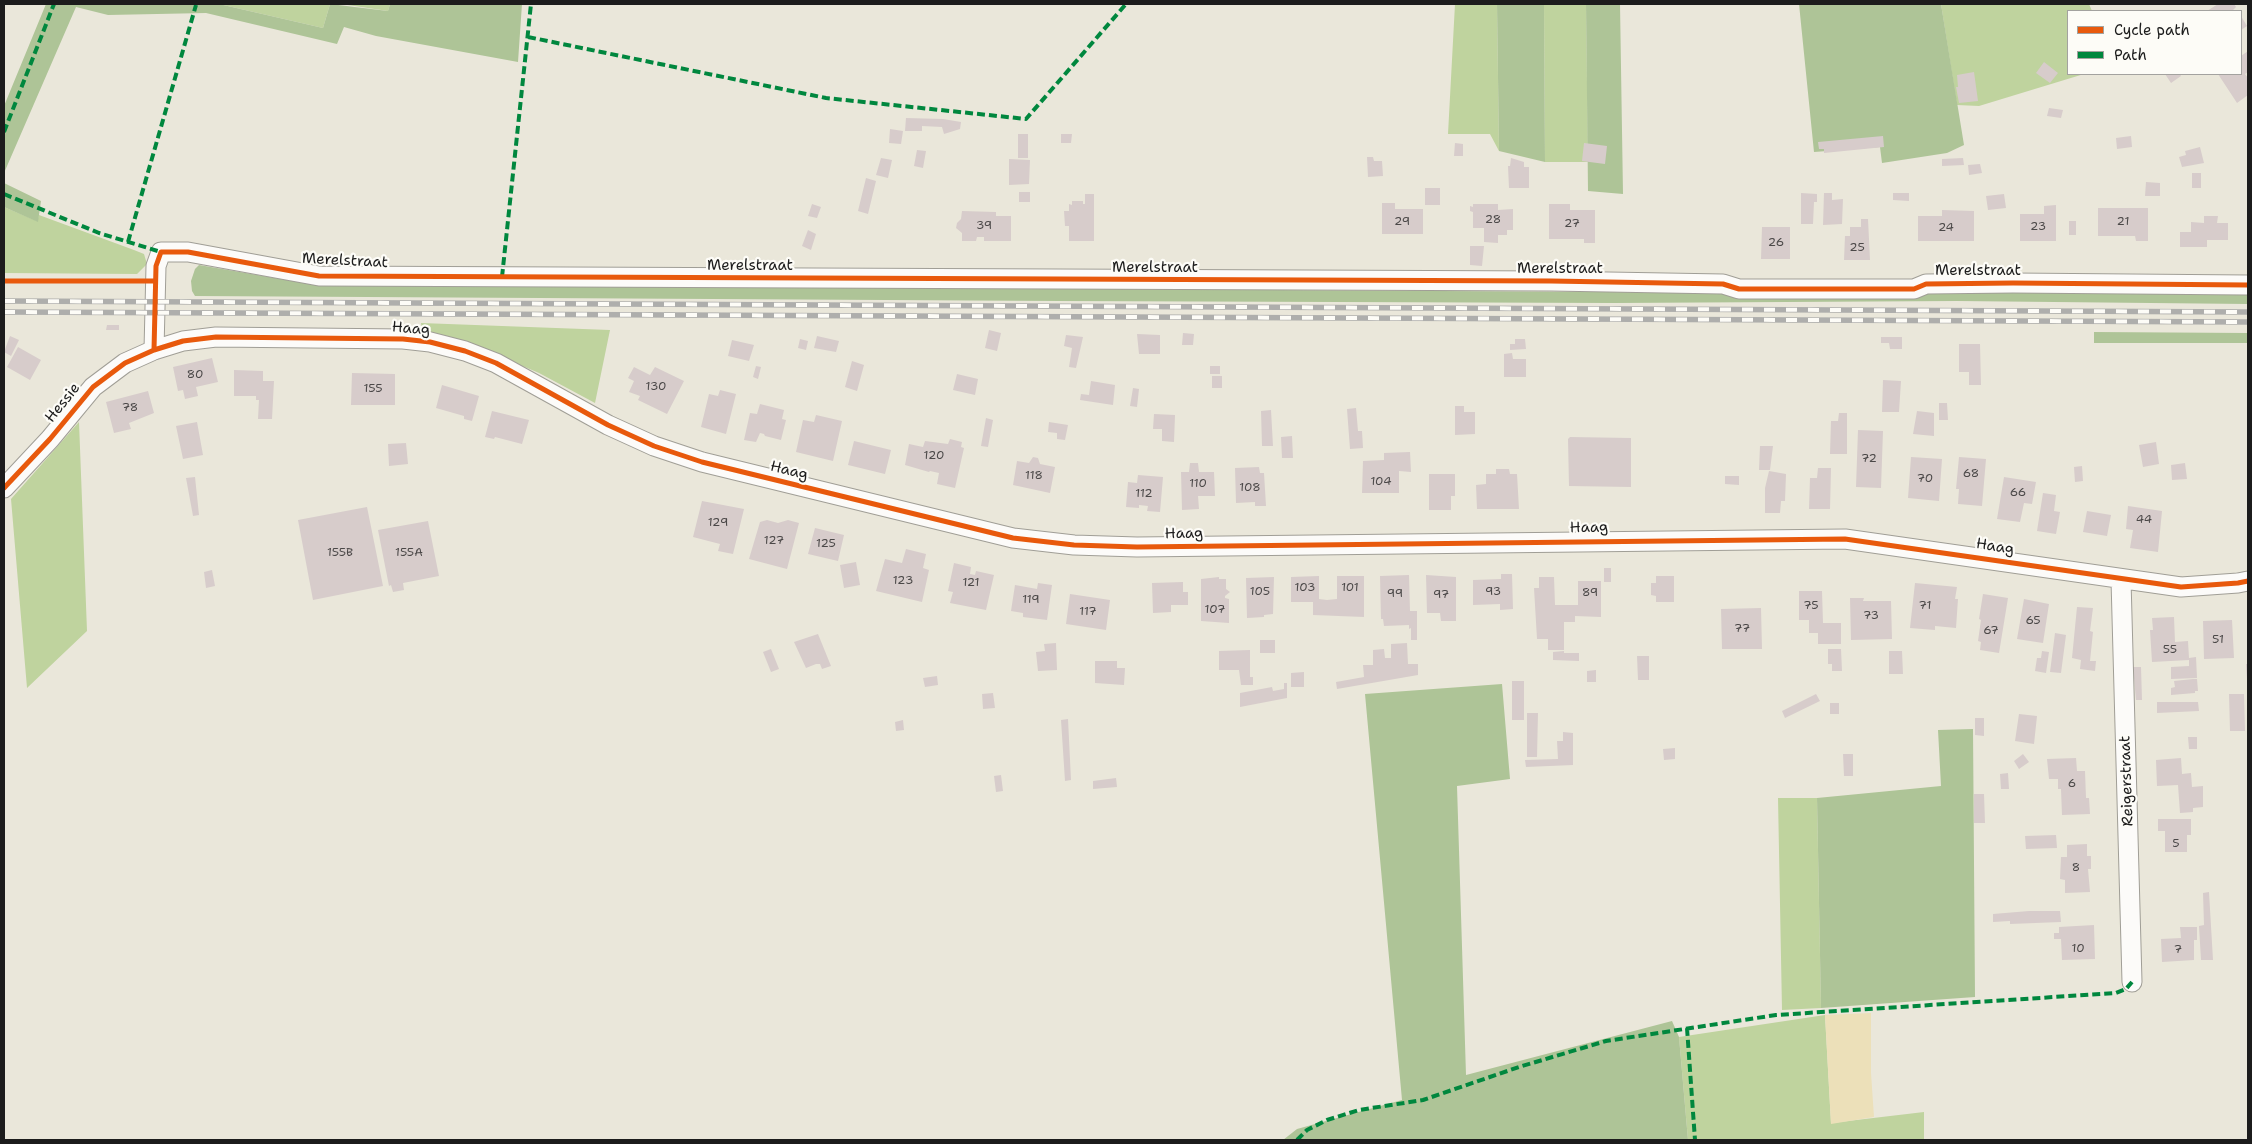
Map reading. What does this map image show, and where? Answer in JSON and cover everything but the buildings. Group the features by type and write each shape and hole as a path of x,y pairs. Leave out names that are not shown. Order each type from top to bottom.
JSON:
{"street":[{"name":"Merelstraat","path":"154,350 156,266 161,252 188,252 318,276 1551,281 1723,284 1739,288 1914,289 1926,284 2003,283 2248,285"},
{"name":"Haag","path":"154,350 183,341 216,337 403,339 430,342 496,363 608,425 654,446 702,462 769,480 1012,538 1074,545 1137,547 1845,539 2121,580 2181,587 2238,584 2248,581"},
{"name":"Hessie","path":"4,488 50,439 92,386 126,364 154,350"},
{"name":"Reigerstraat","path":"2121,580 2132,982"}],"green space":[{"path":"46,4 219,4 323,28 330,4 388,11 390,4 522,4 518,62 376,36 344,27 337,44 206,13 108,15 76,7 4,173 4,106"},
{"path":"219,4 330,4 323,28"},
{"path":"341,4 390,4 388,11"},
{"path":"1455,4 1497,4 1499,151 1490,134 1448,134"},
{"path":"1497,4 1544,4 1545,162 1499,151"},
{"path":"1544,4 1586,4 1588,162 1545,162"},
{"path":"1586,4 1620,4 1623,194 1588,191"},
{"path":"1799,4 1941,4 1964,145 1947,153 1882,163 1880,147 1814,152"},
{"path":"1941,4 2089,4 2092,10 2067,10 2067,75 2081,75 1979,106 1957,105"},
{"path":"4,183 41,201 38,222 4,207"},
{"path":"4,207 37,221 39,215 134,250 144,254 147,264 137,274 4,273"},
{"path":"199,265 310,284 1930,294 1951,290 2248,292 2248,304 1957,301 1615,303 195,296 192,291 191,281 195,269"},
{"path":"421,323 610,330 595,403 539,373 478,347 422,333"},
{"path":"2094,332 2248,333 2248,343 2094,343"},
{"path":"79,422 87,631 27,688 11,499"},
{"path":"1502,684 1510,779 1457,786 1466,1075 1672,1021 1679,1037 1688,1140 1283,1140 1297,1129 1402,1100 1365,694"},
{"path":"1973,729 1975,997 1821,1008 1817,798 1941,786 1938,730"},
{"path":"1778,798 1817,798 1821,1008 1782,1010"},
{"path":"1825,1015 1831,1123 1924,1112 1924,1140 1688,1140 1679,1037"}],"sand":[{"path":"1871,1013 1871,1073 1874,1117 1831,1124 1825,1015"}],"railway":[{"path":"4,301 2248,312"},
{"path":"4,312 2248,322"}],"marked path":[{"path":"4,132 54,4"},
{"path":"502,277 531,4"},
{"path":"528,37 826,98 1026,119 1126,4"},
{"path":"128,242 196,5"},
{"path":"4,194 99,233 161,252"},
{"path":"1297,1140 1307,1130 1327,1120 1359,1110 1423,1100 1519,1067 1606,1041 1776,1015 2116,993 2126,989 2132,982"},
{"path":"1687,1028 1695,1140"}],"cycle path":[{"path":"154,350 156,266 161,252 188,252 319,276 1551,281 1723,284 1739,289 1914,289 1926,284 2013,283 2248,285"},
{"path":"4,281 155,281"},
{"path":"4,488 50,439 93,387 125,363 154,350 183,341 216,337 403,339 430,342 465,351 496,363 608,425 654,446 702,462 1013,538 1074,545 1137,547 1845,539 2181,587 2248,581"}]}
